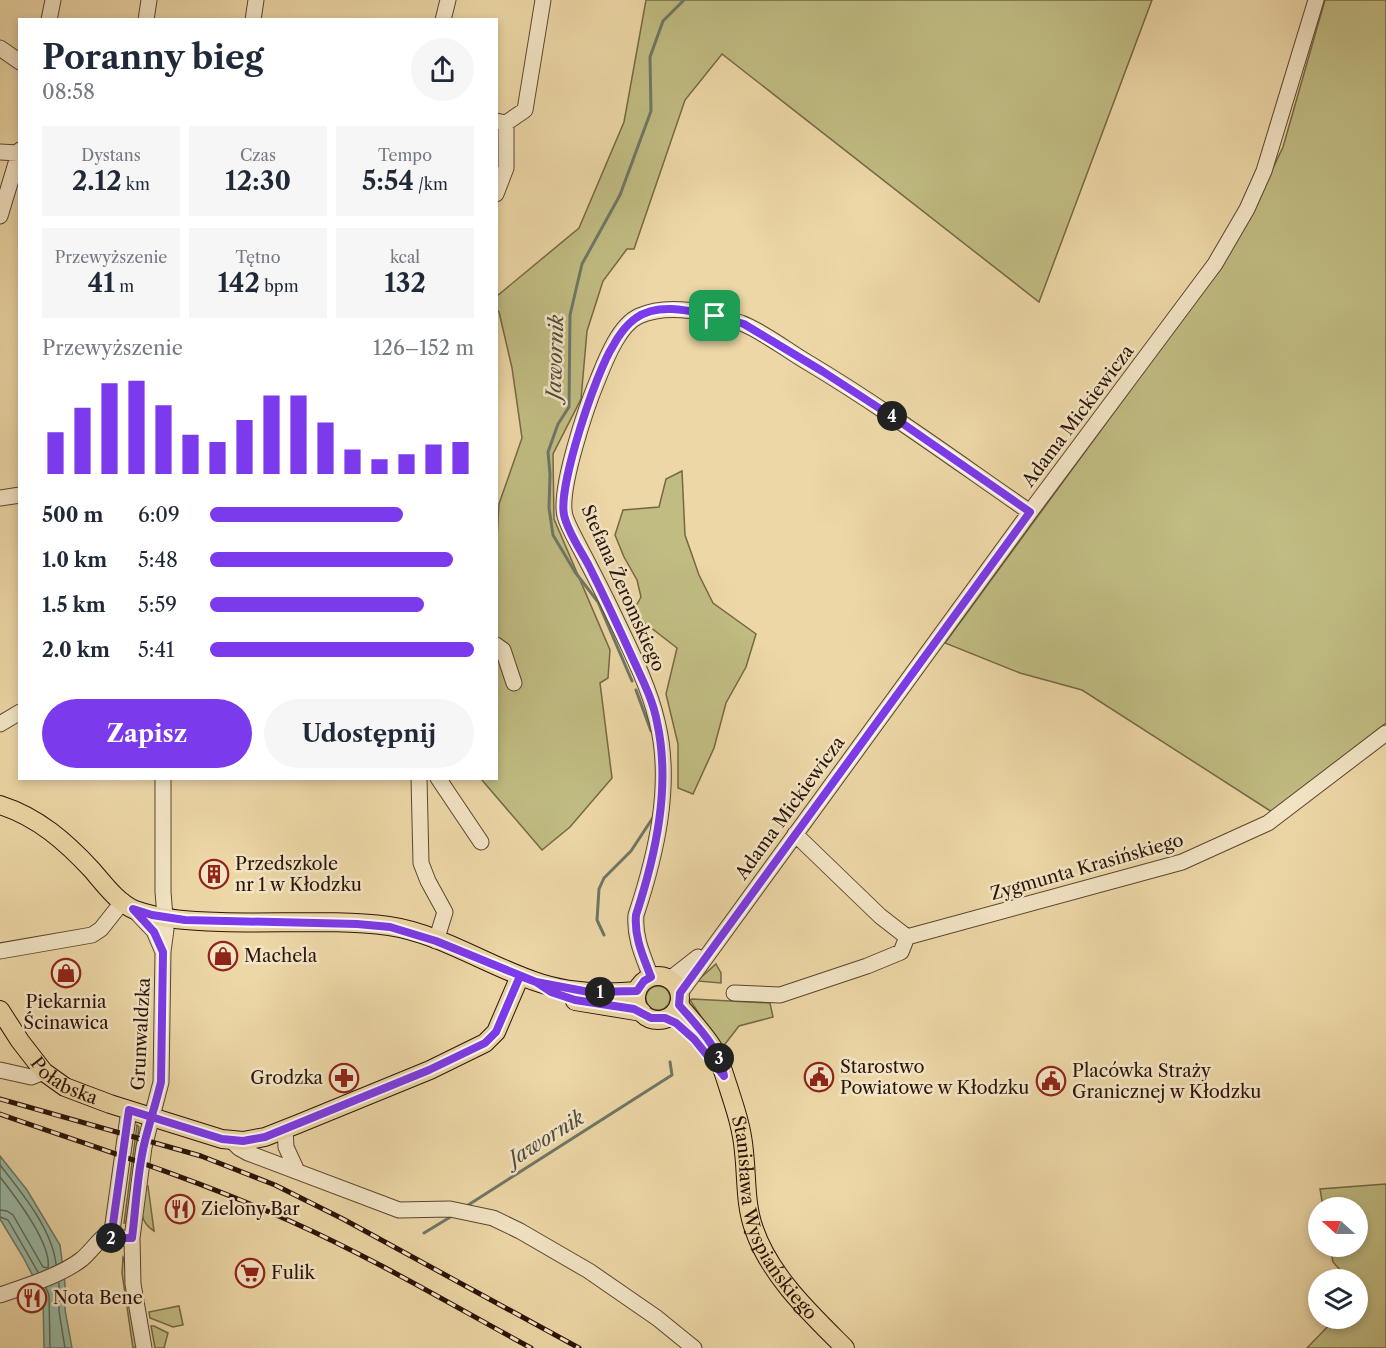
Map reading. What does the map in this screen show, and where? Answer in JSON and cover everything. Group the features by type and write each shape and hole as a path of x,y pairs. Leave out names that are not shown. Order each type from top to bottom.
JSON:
{"main road":[{"path":"0,805 34,821 59,837 128,905 165,917 217,922 375,925 399,928 528,979 551,992 575,1000 623,1007 642,1012 651,1018 665,1018 672,1015 676,992 658,975 644,981 637,991 636,1000 642,1012"},
{"path":"528,979 589,992 637,991"},
{"path":"232,1141 253,1139 285,1129 429,1070 485,1043 496,1032 528,979"},
{"name":"Stanisława Wyspiańskiego","path":"676,992 721,1062 740,1127 747,1197 754,1229 764,1253 801,1303 845,1348"},
{"name":"Połabska","path":"0,1012 44,1072 65,1088 232,1141"},
{"name":"Stanisława Wyspiańskiego","path":"665,1018 689,1034 724,1076"}],"street":[{"path":"50,18 54,0"},
{"path":"146,18 149,0"},
{"path":"253,18 256,0"},
{"path":"444,18 448,0"},
{"path":"498,189 506,168 501,122 525,110 543,0"},
{"name":"Adama Mickiewicza","path":"676,992 720,937 1030,512 1202,284 1233,235 1264,171 1316,0"},
{"path":"0,48 18,61"},
{"path":"0,152 18,151"},
{"path":"0,216 18,154"},
{"name":"Stefana Żeromskiego","path":"651,977 635,927 658,828 663,792 662,756 657,722 621,630 564,515 564,494 580,427 608,356 623,332 636,317 656,310 681,309 744,324 899,421 1030,512"},
{"path":"0,498 18,495"},
{"path":"498,646 503,650 514,682"},
{"path":"0,724 18,713"},
{"name":"Zygmunta Krasińskiego","path":"908,937 1182,862 1268,823 1386,733"},
{"name":"Grunwaldzka","path":"144,1348 133,1284 132,1238 144,1147 161,1082 163,952 166,939 163,780"},
{"path":"419,780 421,863 445,912 436,941"},
{"path":"439,780 481,842"},
{"path":"735,993 780,995 867,966 901,952 908,937 880,916 795,834"},
{"path":"0,951 92,934 128,905"},
{"name":"Grunwaldzka","path":"128,905 154,932 163,952"},
{"path":"0,1070 31,1077 44,1072"},
{"path":"111,1238 129,1110"},
{"path":"285,1129 286,1147 297,1171"},
{"path":"232,1141 248,1153 399,1210 450,1209 493,1218 589,1271 657,1318 694,1348"},
{"path":"0,1296 34,1284 70,1266 82,1259 102,1238 132,1238"}],"shaded area":[{"path":"646,0 1152,0 1039,302 722,54 685,100 634,249 627,249 603,281 587,331 581,399 553,454 554,519 610,650 608,678 600,683 612,778 570,827 542,850 482,780 498,780 499,504 522,438 512,368 498,311 498,295 579,228 624,122"},
{"path":"1325,0 1386,0 1386,723 1272,812 1082,690 1020,673 945,643 1221,266 1252,212 1283,147"},
{"path":"682,471 685,535 699,575 713,603 756,634 746,667 726,703 714,748 693,794 678,788 678,744 666,694 677,648 632,613 641,597 637,580 615,535 623,510 659,507 666,479"},
{"path":"716,964 721,973 721,983 697,981"},
{"path":"658,986 667,989 670,998 667,1007 658,1010 649,1007 646,998 649,989"},
{"path":"690,1000 770,1003 773,1017 739,1026 722,1048"},
{"path":"137,1125 139,1127 126,1223 124,1223"},
{"path":"1386,1184 1386,1348 1307,1348 1325,1329 1368,1329 1368,1269 1339,1269 1332,1257 1368,1257 1368,1197 1321,1197 1320,1189"},
{"path":"144,1186 148,1186 154,1231 148,1227 142,1216"},
{"path":"123,1257 137,1348 133,1348 122,1273"},
{"path":"179,1306 183,1325 173,1327 150,1318 149,1312"},
{"path":"151,1326 168,1333 164,1348 155,1348"}],"water":[{"path":"0,1156 27,1190 60,1245 65,1284 65,1310 72,1348 44,1348 43,1295 0,1219"}],"waterway":[{"name":"Jawornik","path":"632,681 598,602 575,572 553,535 549,508 548,452 558,424 569,407 570,315 582,264 620,195 651,111 650,57 663,21 684,0"},
{"name":"Jawornik","path":"636,690 651,731"},
{"name":"Jawornik","path":"604,935 597,920 599,889 604,878 631,851 654,816"},
{"name":"Jawornik","path":"465,1207 672,1075 670,1062"},
{"name":"Jawornik","path":"424,1233 452,1216"}],"railway":[{"path":"0,1099 201,1156 275,1185 343,1219 579,1348"},
{"path":"0,1114 183,1178 290,1221 382,1266 531,1348"}],"place":[{"name":"Przedszkole nr 1 w Kłodzku","path":"214,874"},
{"name":"Machela","path":"223,956"},
{"name":"Piekarnia Ścinawica","path":"66,973"},
{"name":"Starostwo Powiatowe w Kłodzku","path":"819,1077"},
{"name":"Grodzka","path":"344,1078"},
{"name":"Placówka Straży Granicznej w Kłodzku","path":"1051,1081"},
{"name":"Zielony Bar","path":"180,1209"},
{"name":"Fulik","path":"250,1273"},
{"name":"Nota Bene","path":"32,1298"}],"route":[{"path":"715,316 681,309 656,310 636,317 623,332 612,347 596,383 580,427 564,494 564,515 612,611 646,689 657,722 662,756 663,792 658,828 635,927 651,977 644,981 637,991 616,993 577,991 536,982 399,928 357,924 233,923 185,920 152,915 133,909 151,927 159,939 163,952 161,1082 157,1101 151,1117 144,1147 132,1238 111,1238 129,1110 151,1117 222,1139 232,1141 265,1137 429,1070 485,1043 496,1032 520,976 567,998 634,1009 651,1018 658,1020 665,1018 676,1023 694,1039 724,1076 721,1062 714,1048 679,1005 680,993 1030,512 899,421 822,371 744,324 715,316"}]}
